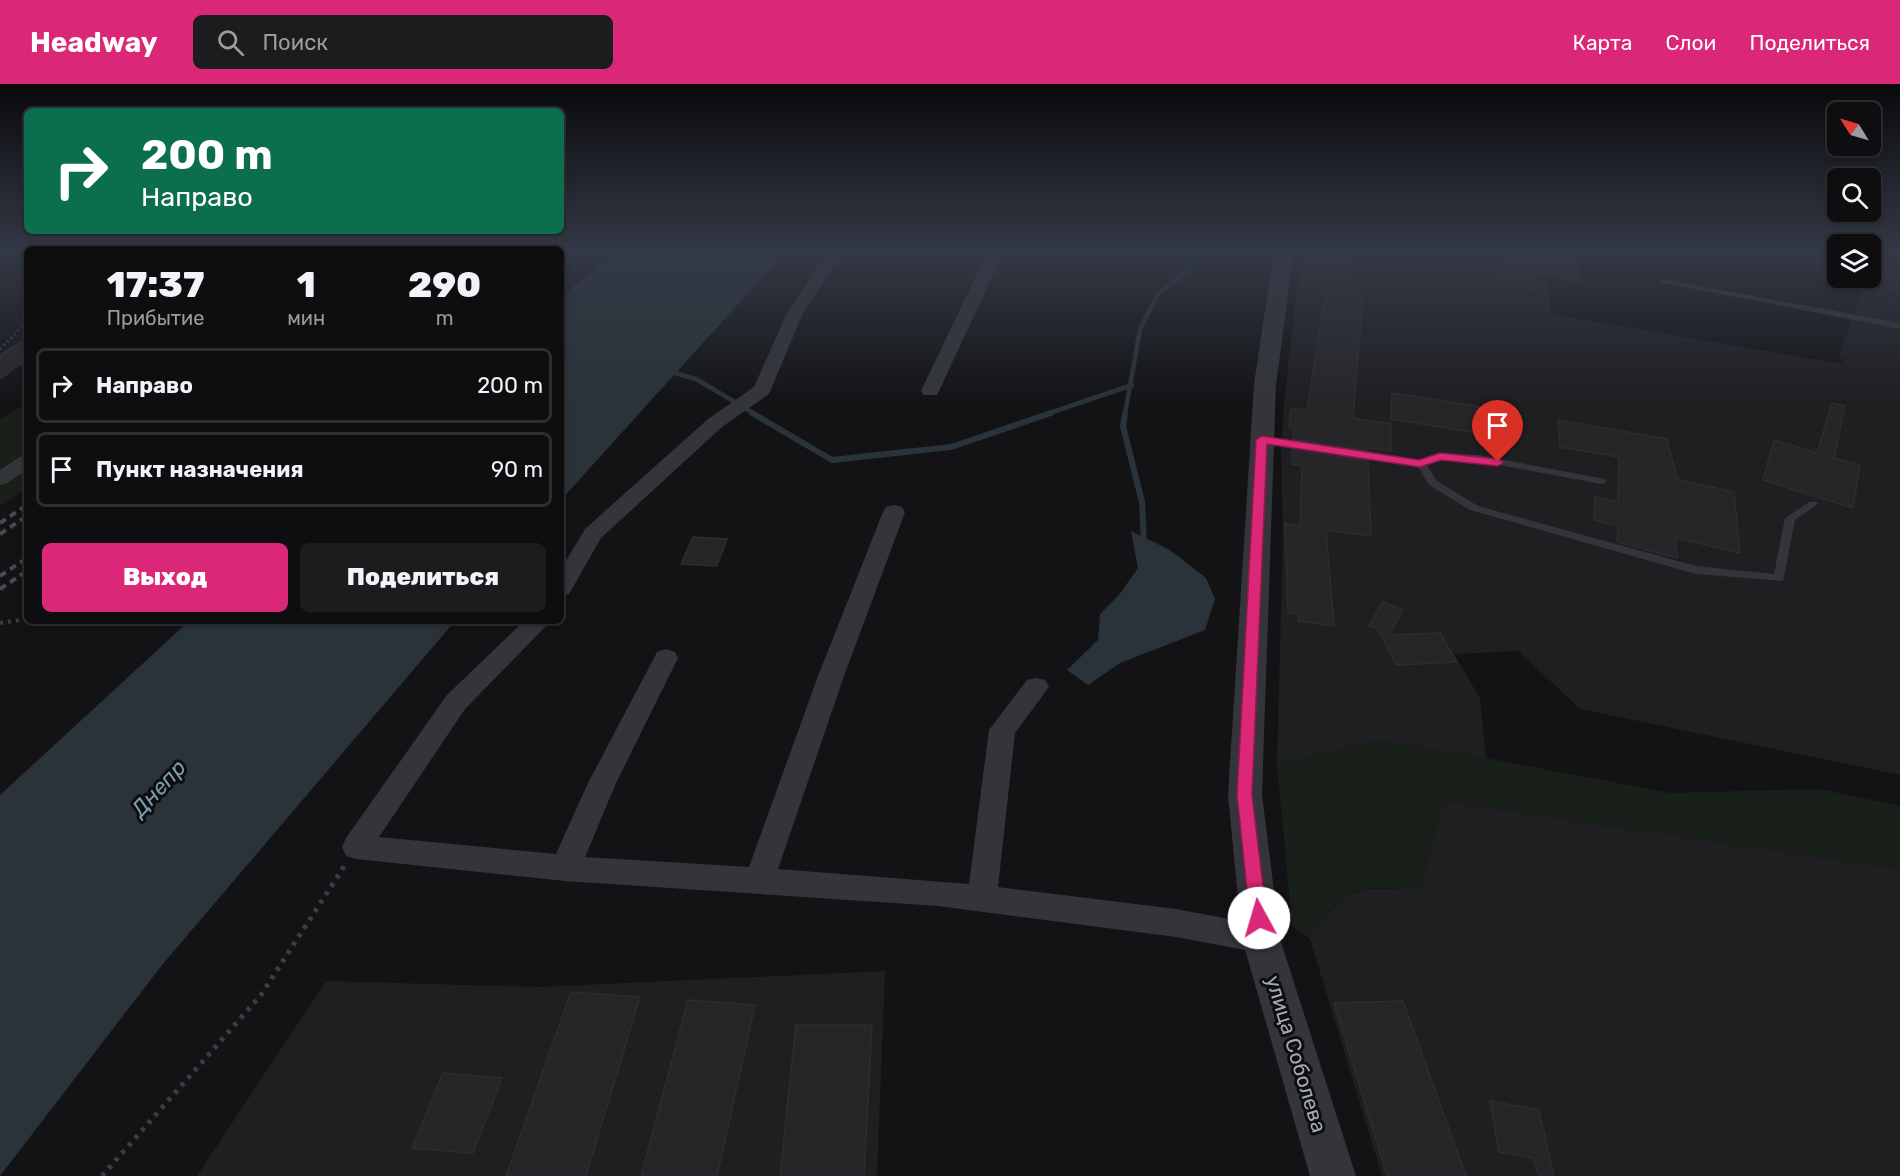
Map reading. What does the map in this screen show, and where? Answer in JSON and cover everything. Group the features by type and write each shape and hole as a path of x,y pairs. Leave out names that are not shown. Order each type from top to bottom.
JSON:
{"street":[{"path":"564,583 593,534 715,423 762,390 795,313 802,302"},
{"path":"930,391 972,302"},
{"name":"улица Соболева","path":"1277,302 1265,384 1245,795 1261,939 1333,1176"},
{"path":"0,478 24,463"},
{"path":"759,881 831,676 894,512"},
{"path":"536,624 456,702 356,847 565,868 938,893 1176,922 1261,939"},
{"path":"565,868 602,783 666,658"},
{"path":"982,899 1002,730 1036,687"}],"lane":[{"path":"1774,302 1900,326"},
{"path":"1262,440 1420,464 1440,456 1478,458 1601,481"},
{"path":"1420,464 1433,483 1474,508 1696,570 1779,578 1790,518 1813,504"}],"path":[{"path":"0,349 24,325"},
{"path":"0,623 24,619"},
{"path":"102,1176 261,994 356,847"}],"shaded area":[{"path":"1295,302 1550,302 1551,314 1835,363 1844,362 1839,356 1858,302 1900,302 1900,775 1580,709 1518,651 1454,654 1480,698 1486,758 1378,741 1277,764 1283,535 1281,452"},
{"path":"24,405 24,490 0,506 0,419"},
{"path":"1378,741 1486,758 1670,793 1820,789 1900,806 1900,869 1443,801 1421,888 1378,888 1355,892 1332,908 1310,939 1292,926 1277,764"},
{"path":"1443,801 1900,869 1900,1176 1382,1176 1310,939 1318,924 1344,897 1364,889 1421,888"},
{"path":"885,971 877,1176 197,1176 326,981 540,987"}],"water":[{"path":"564,302 740,302 564,497"},
{"path":"1131,531 1170,550 1206,578 1215,599 1205,630 1120,663 1088,685 1067,670 1098,640 1100,614 1119,595 1138,568"},
{"name":"Днепр","path":"186,624 452,624 162,965 0,1176 0,795"}],"building":[{"path":"1324,302 1362,302 1353,418 1391,424 1391,451 1367,448 1367,451 1293,439 1293,427 1289,426 1291,408 1307,410"},
{"path":"24,340 24,361 0,379 0,355"},
{"path":"1392,393 1507,411 1509,438 1391,419"},
{"path":"1832,403 1845,406 1834,458 1860,465 1853,508 1763,480 1774,440 1817,453"},
{"path":"1558,420 1667,439 1677,479 1734,492 1740,553 1676,538 1677,558 1617,542 1618,526 1594,520 1595,497 1618,502 1619,457 1560,447"},
{"path":"1292,450 1368,461 1371,536 1326,530 1334,626 1298,621 1298,614 1288,613 1285,524 1300,525 1302,466 1292,464"},
{"path":"693,537 727,539 717,566 681,564"},
{"path":"1383,602 1403,610 1389,635 1440,633 1457,662 1396,665 1378,629 1369,626"},
{"path":"571,992 640,997 586,1176 506,1176"},
{"path":"688,1000 755,1005 717,1176 641,1176"},
{"path":"1403,1001 1466,1176 1387,1176 1334,1003"},
{"path":"796,1025 872,1025 864,1176 780,1176"},
{"path":"443,1073 502,1078 473,1153 412,1148"},
{"path":"1490,1101 1539,1110 1554,1176 1539,1176 1533,1158 1499,1152"}],"waterway":[{"path":"1130,386 1140,329 1154,302"},
{"path":"668,371 696,379 755,414"},
{"path":"1047,414 1130,386"},
{"path":"1125,414 1130,386"},
{"path":"752,413 832,460 951,447 1051,413"},
{"path":"1125,413 1123,426 1142,502 1144,545"}],"railway":[{"path":"0,523 24,507"},
{"path":"0,534 24,518"},
{"path":"0,576 24,560"},
{"path":"0,589 24,573"}],"route":[{"path":"1259,918 1245,795 1250,651 1262,440 1420,464 1440,456 1478,458 1498,462"}]}
